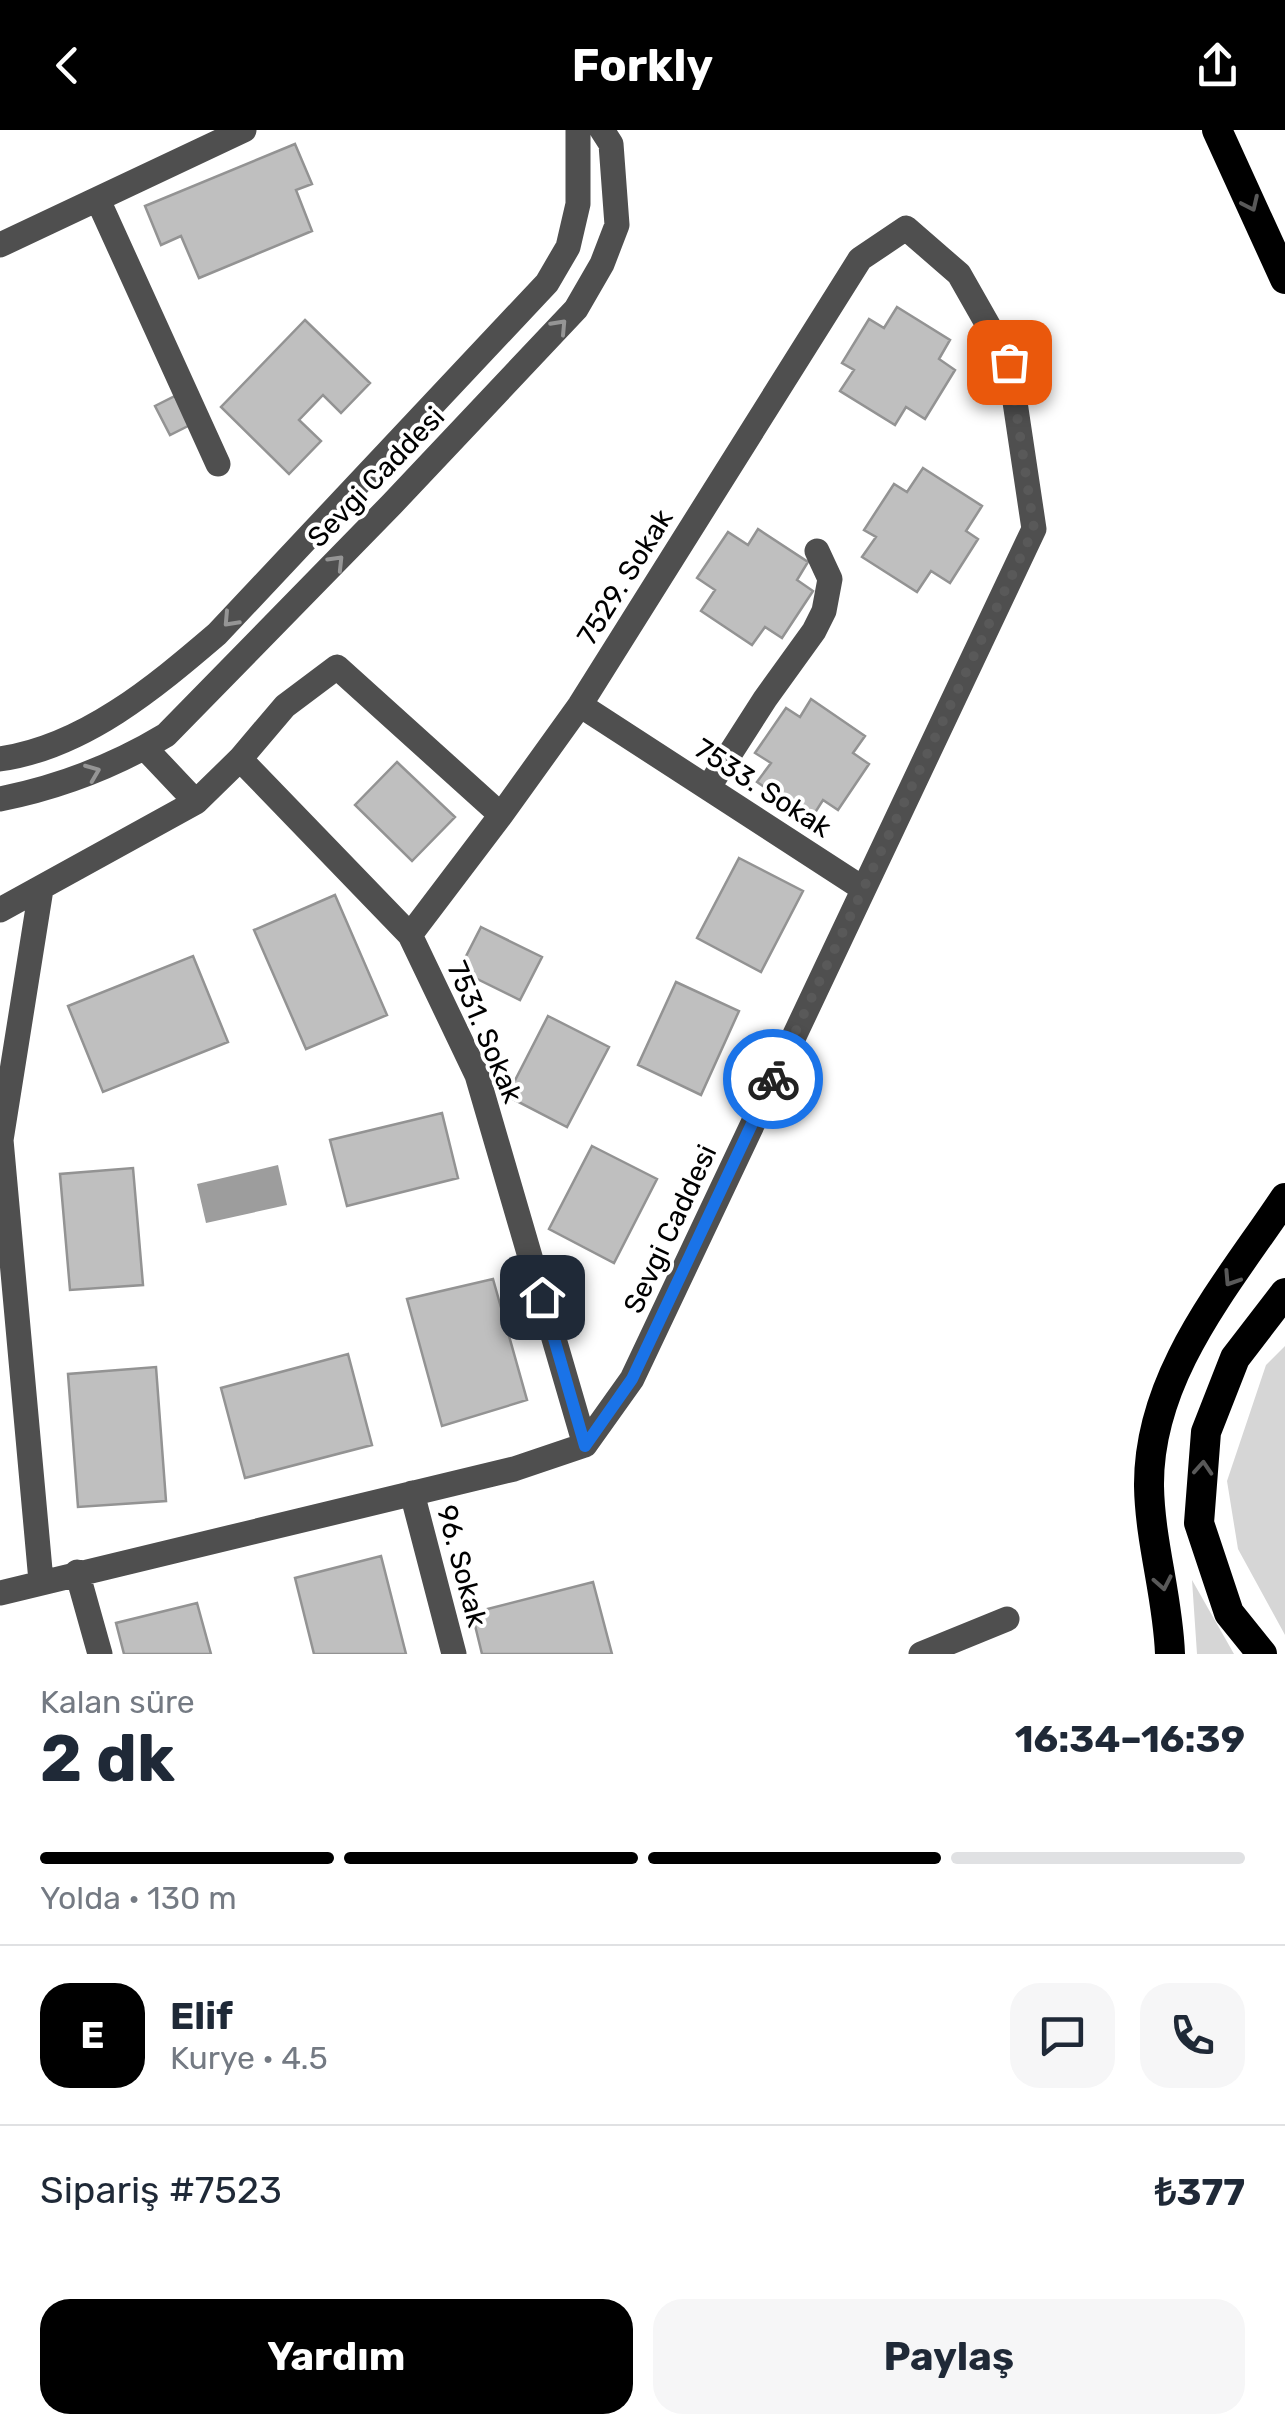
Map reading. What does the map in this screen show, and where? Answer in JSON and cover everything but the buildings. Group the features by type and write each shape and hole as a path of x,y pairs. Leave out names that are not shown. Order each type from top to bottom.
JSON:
{"highway":[{"path":"1217,130 1285,279"},
{"path":"1170,1654 1169,1614 1149,1484 1158,1416 1180,1356 1285,1198"},
{"path":"1262,1654 1230,1613 1200,1523 1202,1487 1206,1432 1235,1358 1285,1293"}],"street":[{"path":"0,245 244,130"},
{"name":"Sevgi Caddesi","path":"0,759 83,732 162,682 218,634 547,283 568,247 578,204 578,130"},
{"name":"Sevgi Caddesi","path":"0,799 79,778 166,736 576,309 602,264 617,225 611,144 602,130"},
{"path":"98,200 218,464"},
{"name":"7529. Sokak","path":"410,935 580,705 860,259 906,228 959,274 1009,362"},
{"name":"Sevgi Caddesi","path":"585,1446 632,1379 1034,529 1009,362"},
{"path":"708,788 824,611 830,579 817,551"},
{"path":"0,910 196,802 286,706 337,668 502,815"},
{"name":"7533. Sokak","path":"580,705 862,888"},
{"path":"144,748 196,802"},
{"name":"7531. Sokak","path":"240,759 410,935 476,1075 585,1446"},
{"path":"41,889 0,1140 41,1581"},
{"path":"0,1593 514,1470 585,1446"},
{"name":"96. Sokak","path":"412,1493 454,1654"},
{"path":"77,1572 100,1654"},
{"path":"921,1654 1007,1619"}],"shaded area":[{"path":"278,1165 287,1205 206,1223 197,1184"},
{"path":"1285,1346 1285,1635 1238,1549 1227,1481 1266,1365"},
{"path":"1192,1580 1234,1654 1197,1654"}],"way so far":[{"path":"773,1079 1034,529 1009,362"}],"route":[{"path":"542,1297 585,1446 632,1379 773,1079"}]}
